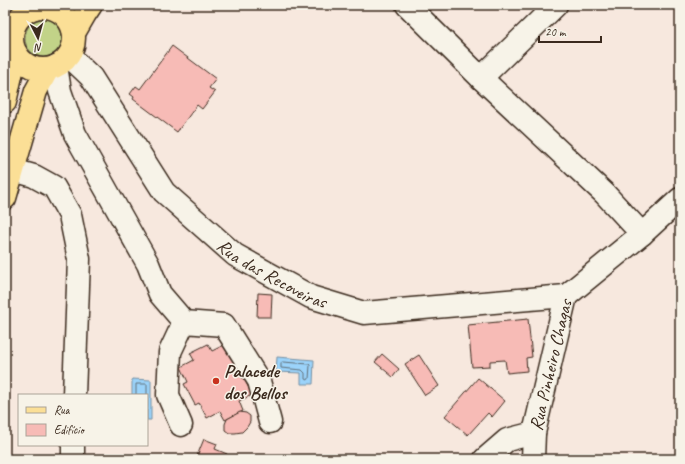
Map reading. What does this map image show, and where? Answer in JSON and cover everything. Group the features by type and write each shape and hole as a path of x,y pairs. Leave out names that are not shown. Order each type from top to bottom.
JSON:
{"main road":[{"path":"74,33 92,5"},
{"path":"5,102 11,37 14,26 19,18 26,12 43,6 60,11 67,17 72,25 75,41 73,48 36,91 5,198"},
{"path":"11,37 22,60 30,66 38,69 58,64"}],"street":[{"path":"407,5 481,78 604,193 642,234"},
{"path":"481,78 556,5"},
{"path":"58,64 60,91 75,134 148,264 160,294 184,322 224,325 259,381 270,422"},
{"name":"Rua das Recoveiras","path":"58,64 91,77 164,192 235,255 311,297 364,313 566,296"},
{"path":"14,170 34,176 54,188 70,215 79,259 74,394"},
{"name":"Rua Pinheiro Chagas","path":"532,459 534,433 566,296 642,234 680,199"},
{"path":"181,425 168,395 170,352 184,322"},
{"path":"485,459 507,440 534,433"},
{"path":"73,446 73,459"}],"green space":[{"path":"40,19 48,19 58,24 62,31 62,45 58,52 48,57 40,57 30,52 28,49 25,42 25,34 30,24 33,22"}],"water":[{"path":"277,357 314,360 313,384 301,384 301,373 276,372"},
{"path":"132,379 151,380 151,420 148,420 148,394 132,394"}],"building":[{"path":"172,46 216,79 209,88 215,92 202,109 197,105 177,132 133,99 134,97 130,94 136,86 140,89"},
{"path":"258,293 272,294 271,317 257,317"},
{"path":"528,319 532,357 526,358 527,371 507,373 505,360 490,361 490,366 472,367 468,325"},
{"name":"Palacede dos Bellos","path":"208,344 212,351 226,344 249,378 245,380 252,395 239,401 243,411 225,420 220,411 207,418 199,403 195,405 184,384 188,382 181,367 194,360 190,353"},
{"path":"382,354 399,369 393,377 375,362"},
{"path":"419,355 439,386 425,395 405,364"},
{"path":"478,378 505,401 492,417 488,413 468,435 445,416"},
{"path":"240,412 246,413 250,416 250,422 242,432 229,433 225,430 227,419"},
{"path":"204,439 217,444 215,449 227,454 225,459 203,459 197,456"}],"place":[{"name":"Palacede dos Bellos","path":"216,381"}]}
